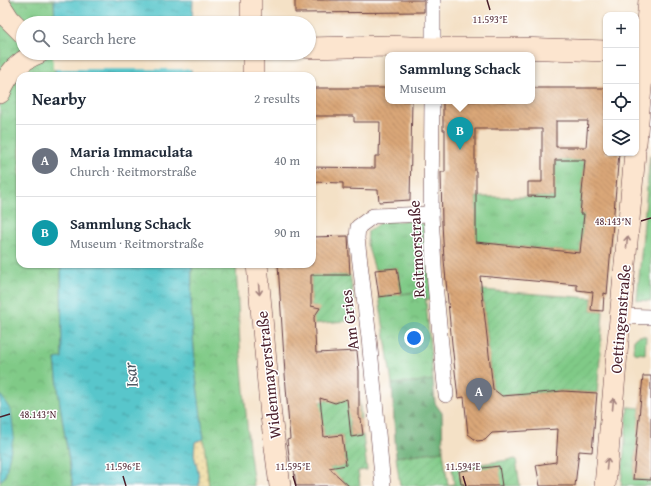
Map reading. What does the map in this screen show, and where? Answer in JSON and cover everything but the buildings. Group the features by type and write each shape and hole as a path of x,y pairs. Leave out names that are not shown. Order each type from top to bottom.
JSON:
{"main road":[{"path":"251,0 251,16"},
{"path":"638,120 649,0"},
{"path":"0,5 9,19 16,26"},
{"path":"316,48 388,46 433,52 519,48 603,51"},
{"path":"0,93 4,82 14,68 26,60"},
{"path":"253,60 253,72"},
{"name":"Oettingenstraße","path":"605,486 635,156"},
{"name":"Widenmayerstraße","path":"257,268 271,416 280,486"}],"street":[{"path":"433,0 433,52"},
{"name":"Reitmorstraße","path":"432,104 431,214 446,395"},
{"name":"Am Gries","path":"383,486 369,338 357,238 358,227 374,216 431,214"},
{"path":"620,316 651,317"}],"green space":[{"path":"0,0 54,0 55,16 16,16 16,60 55,60 55,72 16,72 16,268 61,268 62,358 55,359 60,405 73,486 0,486"},
{"path":"651,155 651,301 637,300"},
{"path":"555,160 585,160 580,214 584,214 580,253 476,242 476,197 554,197"},
{"path":"415,220 428,226 432,299 426,300 425,291 401,294 397,268 375,270 367,244 368,231 381,222"},
{"path":"192,268 236,268 240,345 254,486 209,486 196,377 191,307"},
{"path":"311,275 350,275 357,320 312,324 312,316 315,316 318,311 316,307 311,306"},
{"path":"482,290 592,298 591,310 603,311 597,393 563,391 502,396 493,389"},
{"path":"425,291 433,380 392,384 379,297"},
{"path":"638,336 646,336 645,354 633,352 634,339"},
{"path":"433,380 435,403 442,413 443,451 396,457 392,384"},
{"path":"359,398 361,419 349,421 351,437 363,435 367,470 358,471 360,486 349,486 342,479 324,483 328,468 346,465 342,435 316,438 324,433 317,402 330,400 335,403 339,402 340,399"},
{"path":"628,407 640,408 633,479 651,480 651,486 621,486"},
{"path":"443,451 448,485 454,484 452,468 516,459 520,486 400,486 396,457"}],"sand":[{"path":"204,439 209,486 199,486 199,476 194,455 195,442"}],"water":[{"path":"54,0 193,0 192,16 55,16"},
{"path":"55,60 191,60 191,72 55,72"},
{"name":"Isar","path":"61,268 192,268 191,307 196,377 204,439 195,442 194,455 199,476 199,486 73,486 60,405 55,359 62,358"},
{"path":"0,394 11,411 14,435 5,477 0,481"}],"pier":[{"path":"53,60 192,60 192,69 53,69"}],"place":[{"name":"Sammlung Schack","path":"460,150"},
{"name":"Maria Immaculata","path":"479,411"}]}
